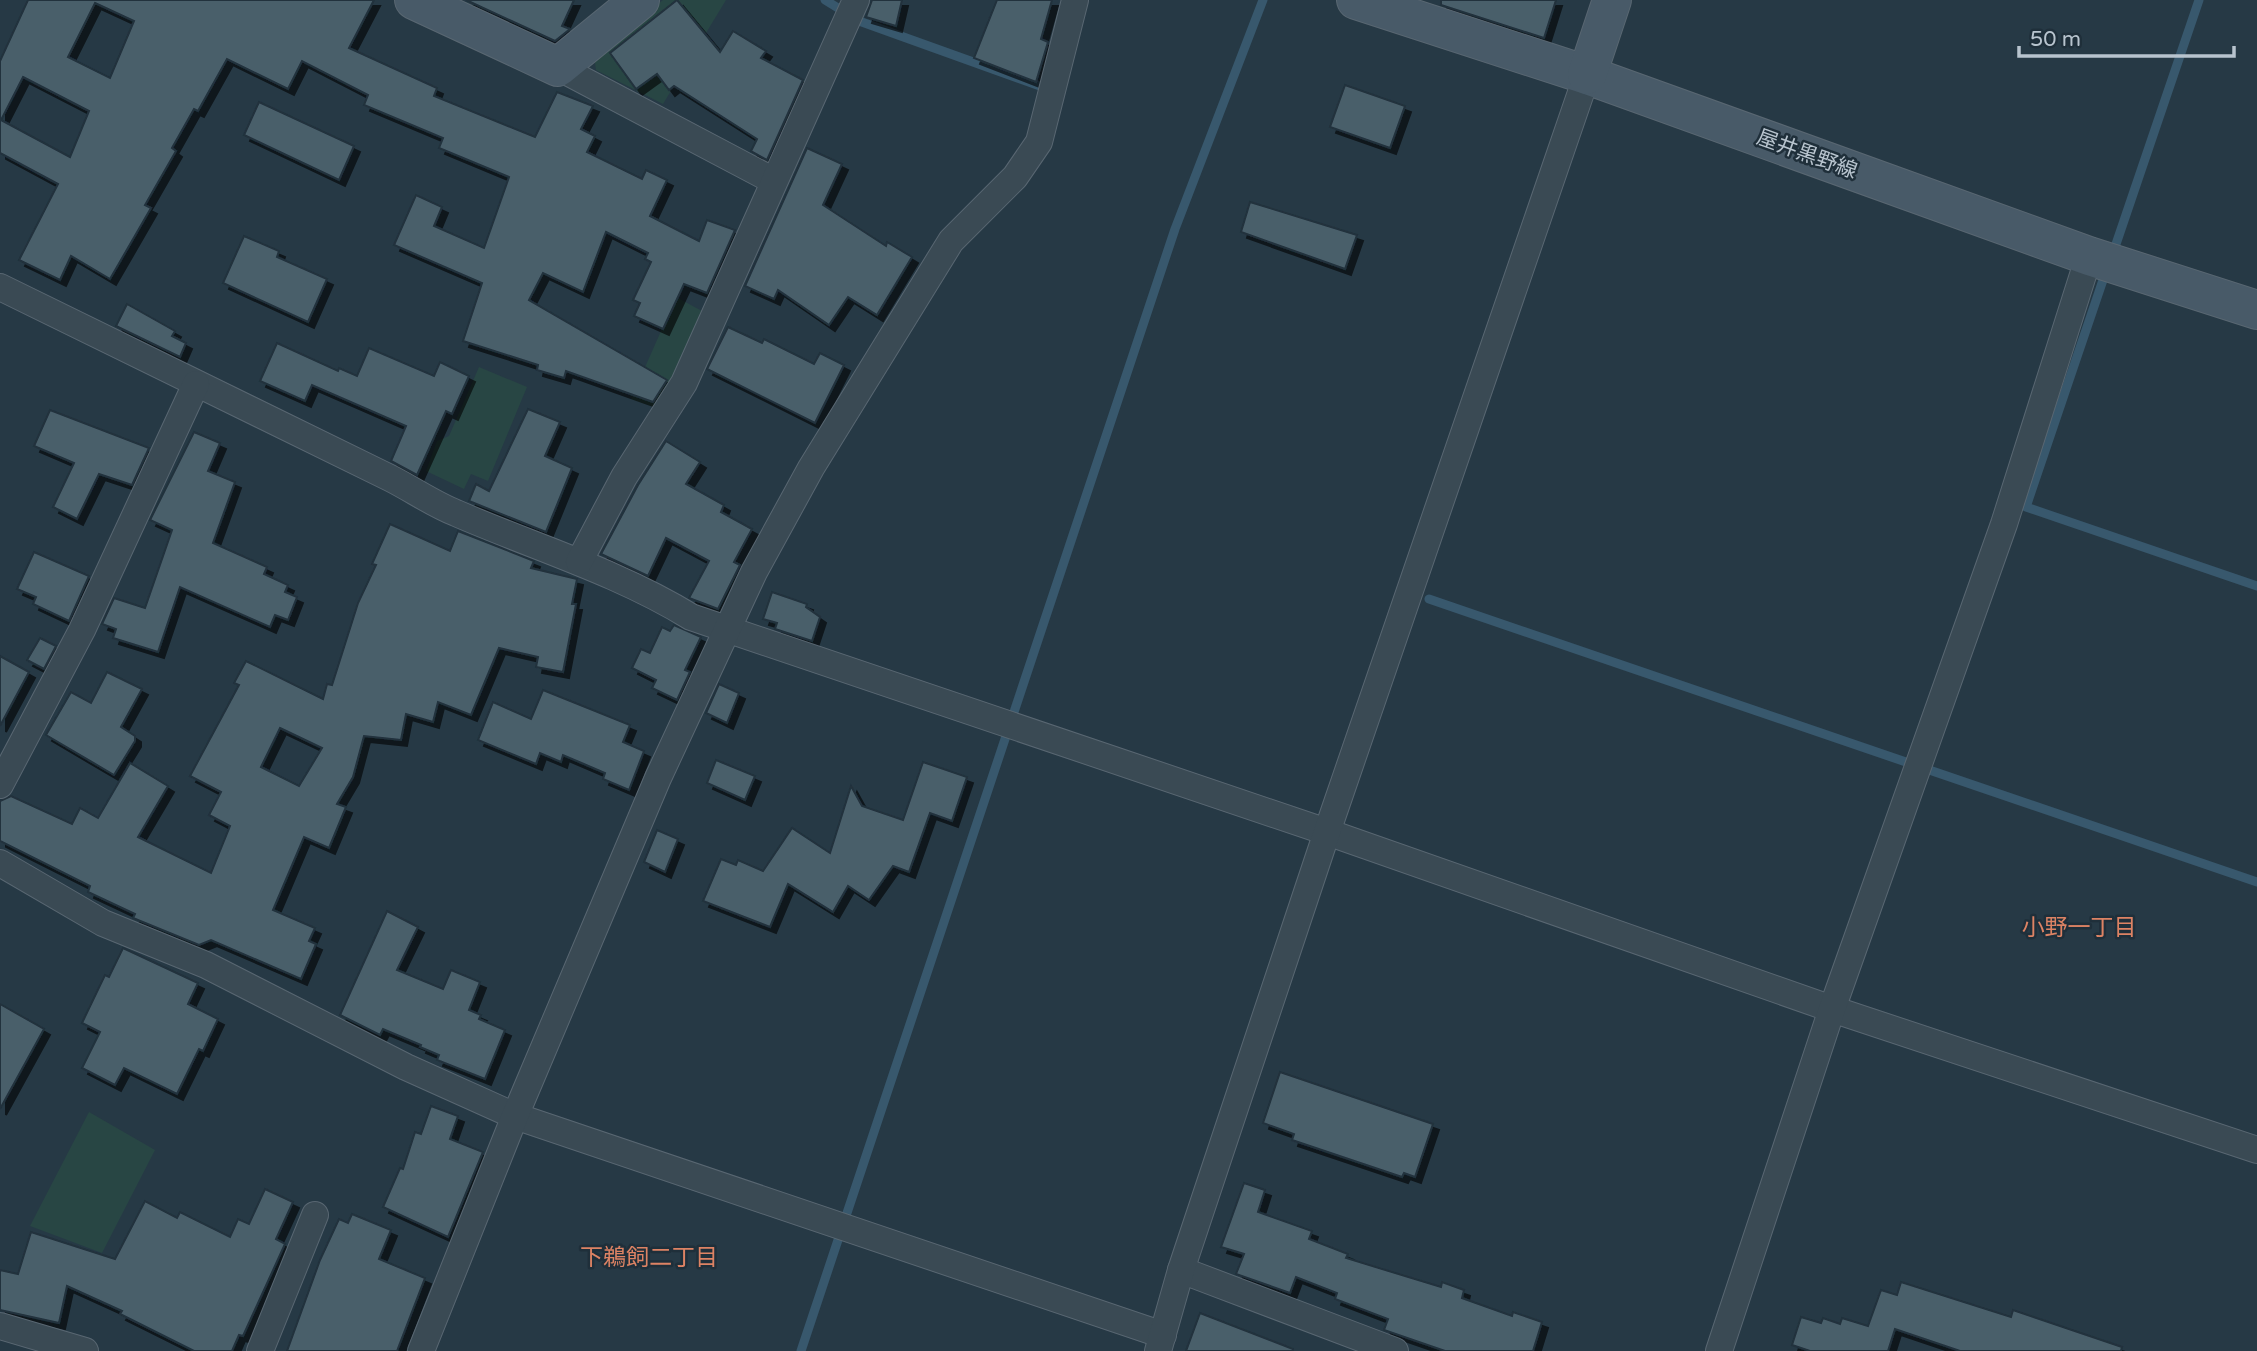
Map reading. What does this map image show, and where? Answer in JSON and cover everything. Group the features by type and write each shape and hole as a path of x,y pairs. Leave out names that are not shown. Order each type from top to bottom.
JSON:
{"main road":[{"path":"414,0 558,66 640,0"},
{"name":"屋井黒野線","path":"1356,0 1587,75 2089,256 2257,310"},
{"path":"1587,75 1612,0"}],"street":[{"path":"579,562 624,477 684,383 856,0"},
{"path":"421,1351 658,778 754,572 811,468 951,241 1015,177 1039,142 1075,0"},
{"path":"558,66 774,181"},
{"path":"0,863 103,923 206,965 405,1067 516,1116 843,1227 1160,1343 1181,1270 1328,832 1587,75"},
{"path":"1719,1351 1832,1009 2004,524 2089,256"},
{"path":"0,287 390,478 453,512 579,562 665,601 691,617 996,723 1034,733 1328,832 1832,1009 2257,1150"},
{"path":"0,785 82,630 196,384"},
{"path":"260,1351 314,1215"},
{"path":"1181,1270 1395,1351"},
{"path":"0,1326 85,1351"}],"green space":[{"path":"663,0 726,0 663,104 596,70 594,56"},
{"path":"676,297 702,311 660,409 631,399"},
{"path":"479,367 527,387 488,481 471,474 464,489 426,471 437,441 449,436"},
{"path":"89,1112 155,1150 102,1253 30,1226"}],"building":[{"path":"28,0 374,0 349,48 437,88 434,96 535,137 557,92 593,106 581,129 595,136 587,152 642,179 646,170 667,180 650,216 699,241 707,220 735,230 707,293 684,284 663,329 634,316 640,303 633,300 651,262 645,259 648,253 606,232 583,292 543,273 529,300 667,380 653,402 566,371 564,378 537,370 538,365 463,341 482,283 394,245 416,195 442,207 434,226 484,248 509,177 439,148 443,138 364,105 368,95 302,61 288,89 227,59 198,111 194,109 172,148 176,151 145,205 151,208 110,279 71,256 60,280 19,260 58,184 0,153 0,61","holes":["95,3 134,21 110,78 68,57","23,77 89,111 70,157 1,120"]},
{"path":"466,0 574,0 562,26 570,29 555,41"},
{"path":"677,0 720,52 733,31 766,51 761,58 803,80 767,160 751,151 757,139 674,86 669,90 657,74 636,89 610,53"},
{"path":"872,0 902,0 896,26 866,17"},
{"path":"997,0 1052,0 1041,39 1048,42 1036,82 974,58"},
{"path":"1441,0 1556,0 1544,38 1441,5"},
{"path":"1345,85 1405,106 1390,148 1330,127"},
{"path":"259,102 354,146 339,180 244,135"},
{"path":"807,148 842,164 823,205 886,246 887,242 912,257 877,315 848,297 829,325 778,290 774,299 745,286"},
{"path":"1250,202 1357,235 1345,269 1241,232"},
{"path":"244,236 279,251 277,257 327,279 308,322 223,283"},
{"path":"127,304 175,331 172,336 186,343 180,357 116,326"},
{"path":"728,327 762,343 764,339 814,364 820,353 844,365 815,423 707,369"},
{"path":"277,343 338,371 339,368 357,376 369,348 434,376 440,362 469,376 452,414 446,411 417,475 391,461 406,426 312,385 305,401 260,381"},
{"path":"528,409 560,422 545,456 572,468 546,532 469,501 476,484 489,491"},
{"path":"50,410 149,448 132,485 99,474 77,519 53,507 74,463 34,446"},
{"path":"194,432 220,443 208,471 235,482 213,543 267,567 264,574 288,585 285,592 297,597 288,620 275,615 270,627 180,587 158,652 113,638 116,629 102,624 114,598 145,608 172,530 150,520"},
{"path":"666,441 700,462 686,484 724,505 721,512 752,529 734,562 740,565 718,609 689,598 709,561 666,538 648,576 601,554 638,485"},
{"path":"390,524 450,551 458,531 534,561 531,568 577,579 572,604 576,604 563,672 536,667 538,657 499,648 471,715 438,702 433,722 406,714 401,740 364,736 353,777 337,804 346,807 329,848 304,837 273,910 315,928 309,941 316,944 301,979 211,940 199,945 133,918 135,914 88,892 90,886 0,841 0,801 11,796 72,824 80,808 98,818 130,763 168,786 138,837 211,873 230,826 209,815 221,792 190,776 239,685 234,683 246,661 323,699 327,684 332,685 358,603 376,565 372,564","holes":["280,728 322,748 299,786 261,767"]},
{"path":"34,552 89,576 69,621 33,604 36,597 17,589"},
{"path":"772,592 807,604 806,607 820,617 812,641 775,629 777,623 763,619"},
{"path":"674,625 701,637 685,670 690,672 677,700 652,688 656,680 632,668 641,649 650,653 662,627 670,631"},
{"path":"40,638 56,646 44,669 27,660"},
{"path":"0,656 29,672 0,726"},
{"path":"107,672 142,689 121,727 135,736 135,741 114,775 46,735 71,692 91,703"},
{"path":"719,684 739,693 727,723 706,713"},
{"path":"543,690 630,725 623,742 644,751 629,790 603,779 605,773 563,755 561,762 540,753 536,764 478,740 493,702 531,719"},
{"path":"716,760 755,776 745,800 707,783"},
{"path":"923,762 967,777 952,821 930,813 909,872 893,866 869,900 848,886 833,912 788,884 770,927 703,901 721,859 736,865 738,860 763,871 792,828 830,853 851,786 862,806 903,820"},
{"path":"657,830 678,839 665,872 644,862"},
{"path":"387,911 418,927 397,970 443,989 451,970 480,982 469,1010 481,1015 479,1019 505,1030 485,1079 437,1060 439,1055 420,1047 421,1045 383,1029 380,1035 340,1015"},
{"path":"123,948 198,983 188,1004 218,1019 203,1051 199,1049 177,1094 124,1068 115,1085 82,1068 100,1032 82,1023 105,975 109,977"},
{"path":"0,1004 44,1029 0,1109"},
{"path":"1280,1072 1433,1124 1415,1177 1404,1173 1402,1177 1292,1140 1294,1134 1263,1123"},
{"path":"431,1106 458,1116 450,1139 483,1152 448,1237 383,1207 400,1168 403,1169 415,1132 421,1134"},
{"path":"1244,1183 1265,1190 1258,1212 1312,1231 1309,1239 1348,1254 1346,1258 1441,1287 1442,1282 1464,1290 1462,1298 1512,1316 1513,1312 1542,1322 1533,1351 1445,1351 1384,1330 1388,1319 1335,1299 1337,1293 1296,1277 1290,1293 1236,1274 1244,1254 1221,1247"},
{"path":"265,1189 293,1202 276,1239 285,1244 243,1336 239,1335 232,1351 194,1351 120,1314 122,1311 67,1286 59,1323 0,1310 0,1270 18,1274 31,1232 115,1259 145,1201 177,1218 180,1212 230,1237 238,1219 249,1224"},
{"path":"352,1214 391,1230 379,1259 425,1278 397,1351 287,1351 320,1260 339,1219 348,1223"},
{"path":"1901,1282 2011,1317 2013,1310 2122,1347 2121,1351 1960,1351 1895,1329 1888,1351 1810,1351 1792,1345 1801,1317 1821,1323 1823,1318 1840,1324 1842,1318 1868,1326 1881,1290 1897,1295"},
{"path":"1200,1313 1293,1349 1293,1351 1186,1351"}],"waterway":[{"path":"825,0 859,21 1040,86"},
{"path":"801,1351 1175,229 1263,0"},
{"path":"2114,250 2199,0"},
{"path":"2103,280 2026,507 2257,586"},
{"path":"1429,599 2257,882"}],"district":[{"name":"小野一丁目","path":"2079,927"},
{"name":"下鵜飼二丁目","path":"649,1257"}]}
